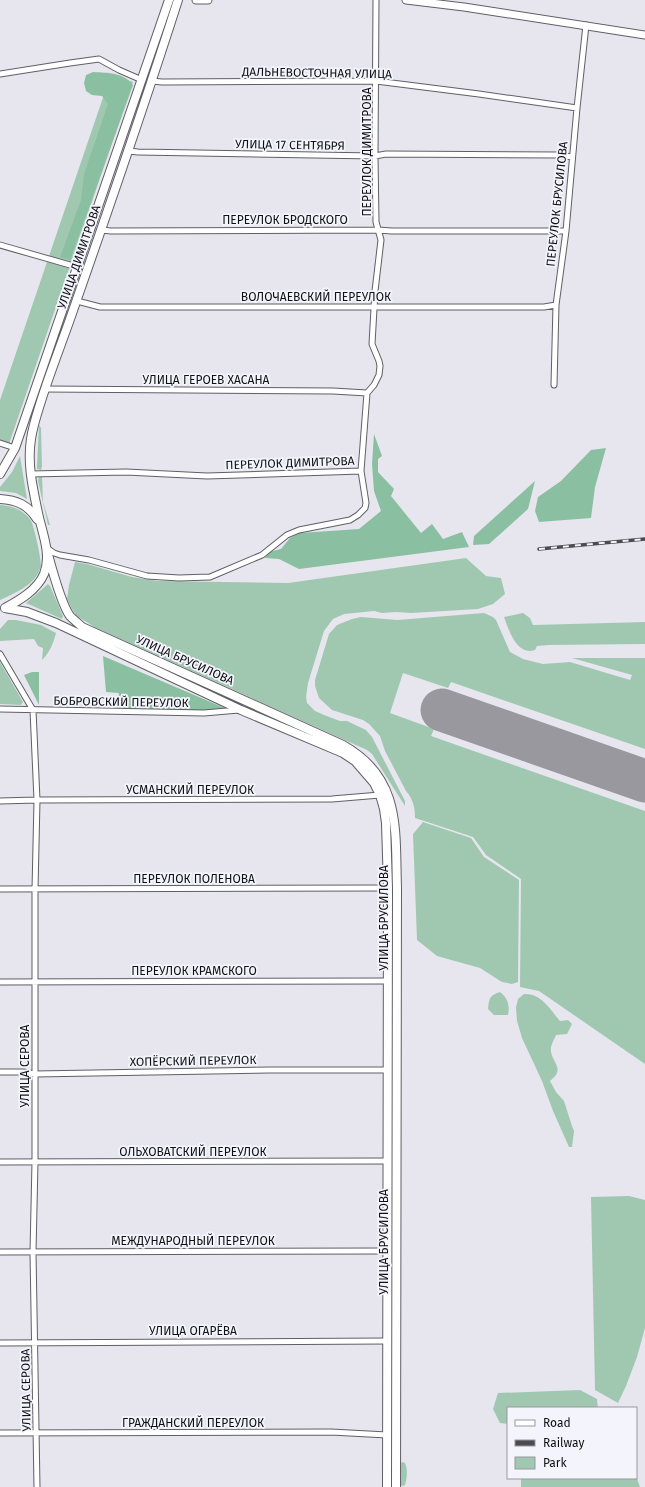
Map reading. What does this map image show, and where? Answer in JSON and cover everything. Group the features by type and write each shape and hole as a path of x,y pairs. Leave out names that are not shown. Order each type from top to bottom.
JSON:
{"main road":[{"name":"УЛИЦА ДИМИТРОВА","path":"0,474 15,448 169,0"},
{"name":"УЛИЦА ДИМИТРОВА","path":"2,610 21,599 40,580 46,568 46,547 40,526 30,474 29,460 31,438 45,389 77,301 178,0"},
{"path":"196,0 208,0"},
{"path":"406,0 586,25 645,35"},
{"name":"УЛИЦА ДИМИТРОВА","path":"0,499 8,499 22,504 34,515 40,526"},
{"name":"УЛИЦА БРУСИЛОВА","path":"46,547 60,593 68,612 71,618 82,626 343,745 357,753 369,763 387,793 395,819 397,888 396,1487"},
{"name":"УЛИЦА БРУСИЛОВА","path":"2,610 27,612 50,621 241,710 343,753 361,766 374,783 380,795 386,823 388,888 387,1487"},
{"path":"387,1206 396,1206"}],"street":[{"name":"ПЕРЕУЛОК ДИМИТРОВА","path":"30,474 98,472 207,476 361,471 367,393 374,385 379,375 380,366 380,361 372,344 381,240 376,222 376,0"},
{"name":"ПЕРЕУЛОК БРУСИЛОВА","path":"554,385 556,305 566,231 576,108 586,25"},
{"path":"0,74 99,59 142,80"},
{"name":"ДАЛЬНЕВОСТОЧНАЯ УЛИЦА","path":"152,81 376,81 576,108"},
{"name":"УЛИЦА 17 СЕНТЯБРЯ","path":"128,151 375,156 386,154 559,155 572,157"},
{"name":"ПЕРЕУЛОК БРОДСКОГО","path":"101,230 566,231"},
{"path":"0,245 76,267"},
{"name":"ВОЛОЧАЕВСКИЙ ПЕРЕУЛОК","path":"77,301 100,307 544,307 556,305"},
{"name":"УЛИЦА ГЕРОЕВ ХАСАНА","path":"45,389 333,391 367,393"},
{"path":"0,443 15,448"},
{"path":"46,547 54,553 60,555 89,560 147,576 174,578 210,577 262,555 270,547 287,535 299,530 350,520 358,515 365,508 366,502 361,471"},
{"name":"УЛИЦА СЕРОВА","path":"0,654 33,710 36,800 35,1162 33,1252 36,1342 37,1487"},
{"name":"БОБРОВСКИЙ ПЕРЕУЛОК","path":"0,709 204,713 241,710"},
{"name":"УСМАНСКИЙ ПЕРЕУЛОК","path":"0,801 332,799 380,795"},
{"name":"ПЕРЕУЛОК ПОЛЕНОВА","path":"0,889 388,888"},
{"name":"ПЕРЕУЛОК КРАМСКОГО","path":"0,982 387,980"},
{"name":"ХОПЁРСКИЙ ПЕРЕУЛОК","path":"0,1072 23,1072 35,1074 270,1070 388,1070"},
{"name":"ОЛЬХОВАТСКИЙ ПЕРЕУЛОК","path":"0,1162 387,1161"},
{"name":"МЕЖДУНАРОДНЫЙ ПЕРЕУЛОК","path":"0,1252 387,1251"},
{"name":"УЛИЦА ОГАРЁВА","path":"0,1343 387,1341"},
{"name":"ГРАЖДАНСКИЙ ПЕРЕУЛОК","path":"0,1433 331,1432 387,1435"}],"green space":[{"path":"93,72 120,75 133,85 70,260 60,257 81,200 84,174 108,104 102,96 92,95 86,91 84,83 86,75"},
{"path":"111,74 133,82 9,444 0,440 0,400"},
{"path":"39,425 41,428 41,470 37,469"},
{"path":"374,434 382,456 378,459 378,472 394,489 391,496 421,533 432,524 443,539 462,532 469,547 299,569 279,559 265,558 269,552 281,549 290,538 300,533 359,529 381,511 374,491 372,464"},
{"path":"606,448 595,487 591,518 539,522 535,511 538,497 561,481 591,450"},
{"path":"20,456 27,499 16,493 0,491 0,487 12,472"},
{"path":"42,475 43,502 50,525 48,525 38,481 39,476"},
{"path":"535,481 528,509 489,544 473,545 474,536"},
{"path":"0,505 9,506 16,509 24,513 30,519 37,541 41,566 39,572 30,583 21,590 0,600"},
{"path":"466,558 486,576 501,578 505,594 493,604 478,609 411,613 382,613 374,611 344,614 333,619 324,631 308,683 306,697 307,703 315,711 340,721 347,721 366,730 372,737 405,801 405,806 372,754 367,750 96,628 77,616 67,599 75,562 132,577 158,581 288,583"},
{"path":"48,584 63,616 62,619 26,603"},
{"path":"484,613 496,620 510,652 523,659 543,664 570,662 630,680 632,675 572,658 645,658 645,749 451,682 448,688 403,673 390,713 434,729 431,736 645,811 645,1064 539,991 520,987 521,879 486,855 473,837 415,818 412,800 385,751 380,736 363,720 332,710 319,698 315,686 315,680 329,634 337,625 361,617 397,620"},
{"path":"523,613 530,618 533,625 645,622 645,644 549,645 537,646 535,650 529,651 523,649 515,641 508,629 504,617"},
{"path":"8,620 41,625 56,633 51,648 42,660 43,648 38,646 34,639 0,641 0,629"},
{"path":"103,656 227,709 226,713 140,708 117,709 119,693 106,692"},
{"path":"0,662 23,702 21,705 0,704"},
{"path":"32,672 39,672 39,705 24,675"},
{"path":"423,822 471,838 484,857 519,880 518,982 512,984 502,982 480,968 437,956 417,940 413,834"},
{"path":"500,992 508,1002 508,1015 494,1015 488,1009 491,998 494,994"},
{"path":"524,994 530,994 540,999 549,1007 560,1021 568,1020 572,1024 567,1034 556,1035 552,1043 551,1051 558,1069 555,1077 550,1081 556,1092 564,1101 574,1131 572,1147 569,1147 542,1081 522,1038 517,1021 516,1007 518,999"},
{"path":"629,1196 645,1200 645,1328 637,1357 618,1403 595,1390 591,1197"},
{"path":"580,1390 597,1399 598,1407 507,1407 507,1424 500,1423 493,1409 498,1393"},
{"path":"403,1462 407,1468 407,1474 405,1485 403,1486 400,1485 398,1474 400,1463"},
{"path":"521,1479 637,1479 640,1487 521,1487"}],"runway":[{"path":"442,710 645,781"}],"railway":[{"path":"539,549 645,539"}]}
